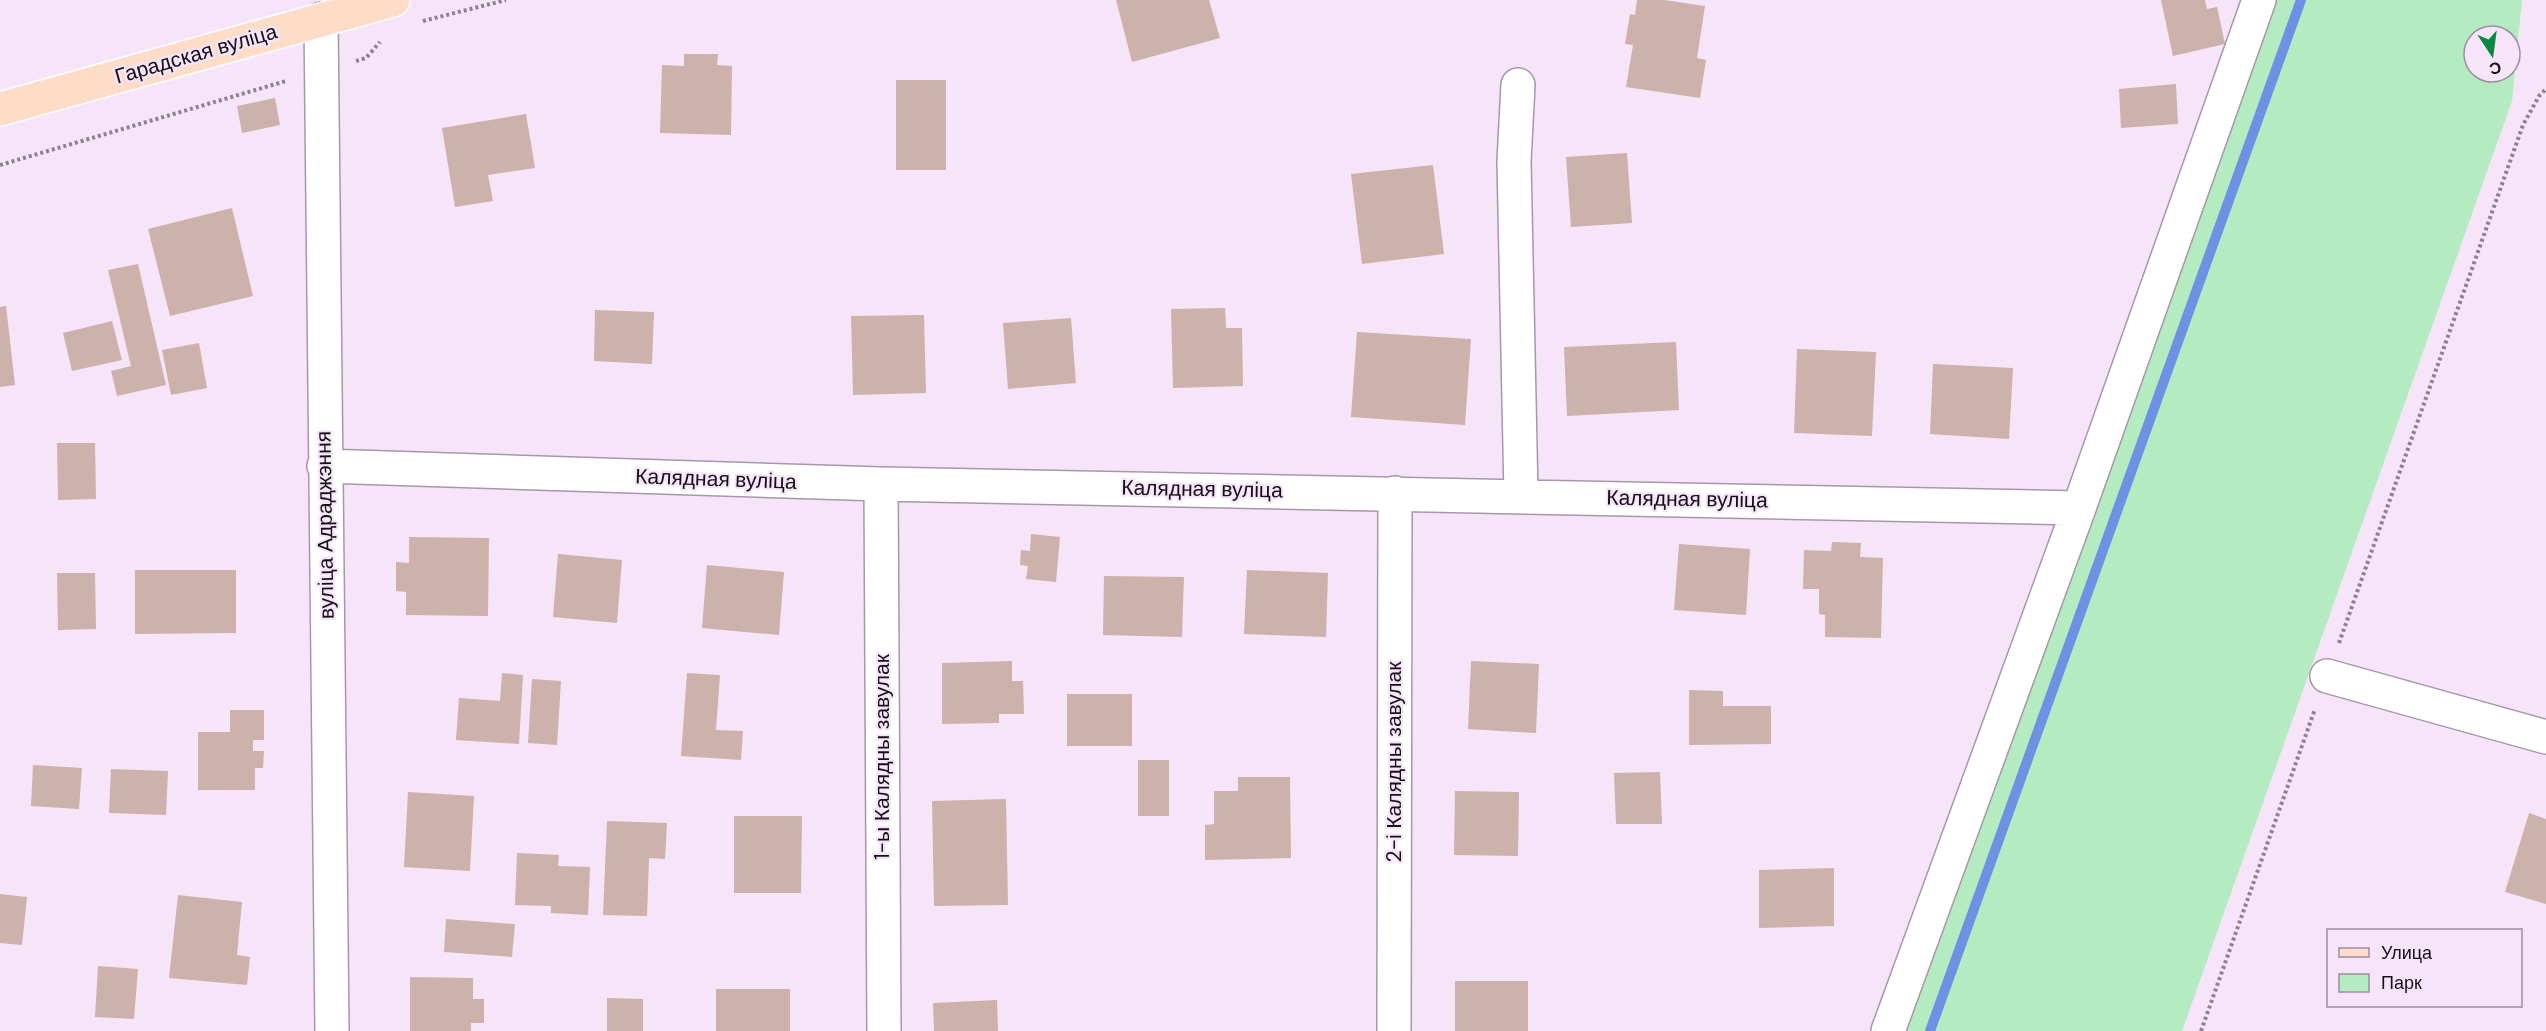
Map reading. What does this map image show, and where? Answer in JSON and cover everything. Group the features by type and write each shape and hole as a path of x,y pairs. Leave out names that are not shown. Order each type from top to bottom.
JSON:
{"main road":[{"name":"Гарадская вуліца","path":"0,109 321,19 403,12"}],"street":[{"path":"1888,1031 2079,508 2259,0"},
{"name":"вуліца Адраджэння","path":"321,19 324,466 332,1031"},
{"path":"1518,85 1514,160 1521,495"},
{"name":"Калядная вуліца","path":"324,466 881,484 1521,495 2079,508"},
{"name":"1-ы Калядны завулак","path":"881,484 884,1031"},
{"name":"2-і Калядны завулак","path":"1394,1031 1395,493"},
{"path":"2327,676 2546,737"}],"path":[{"path":"403,12 506,0"},
{"path":"0,165 366,58 384,37"},
{"path":"2201,1031 2523,125 2539,96 2546,89"}],"green space":[{"path":"2272,0 2522,0 2520,24 2462,24 2462,84 2514,84 2512,101 2182,1031 1893,1031"}],"building":[{"path":"1116,0 1209,0 1220,38 1132,62"},
{"path":"1637,0 1664,0 1705,6 1697,58 1706,60 1700,98 1626,87 1633,45 1625,44 1630,14 1635,15"},
{"path":"2161,0 2205,0 2207,9 2217,7 2225,44 2173,56"},
{"path":"684,54 718,54 717,65 732,66 731,135 660,133 662,65 684,66"},
{"path":"896,80 946,80 946,170 896,170"},
{"path":"2176,84 2178,124 2121,128 2119,89"},
{"path":"275,98 280,125 242,133 237,106"},
{"path":"526,114 535,168 488,175 493,201 455,207 442,128"},
{"path":"1627,153 1632,223 1571,227 1566,157"},
{"path":"1433,165 1444,254 1362,264 1351,174"},
{"path":"232,208 253,296 170,316 148,229"},
{"path":"138,264 166,385 117,396 111,371 131,366 108,270"},
{"path":"6,306 15,385 0,387 0,307"},
{"path":"1225,308 1226,328 1242,328 1243,386 1173,388 1171,309"},
{"path":"595,310 654,312 652,364 594,361"},
{"path":"924,315 926,393 853,395 851,316"},
{"path":"1071,318 1076,383 1008,389 1003,323"},
{"path":"112,321 122,360 72,371 63,333"},
{"path":"1357,332 1471,339 1465,425 1351,417"},
{"path":"1676,342 1679,410 1567,416 1564,347"},
{"path":"199,343 207,388 171,395 162,350"},
{"path":"1797,349 1876,352 1872,436 1794,433"},
{"path":"1933,364 2013,368 2009,439 1930,434"},
{"path":"57,443 95,443 96,499 58,500"},
{"path":"1031,534 1060,537 1056,582 1026,579 1028,566 1020,565 1021,550 1030,551"},
{"path":"409,537 489,538 488,616 406,615 406,592 396,591 396,562 409,563"},
{"path":"1832,542 1861,543 1860,557 1883,558 1881,638 1825,637 1825,615 1819,614 1819,589 1803,589 1804,550 1831,551"},
{"path":"1679,544 1750,549 1746,615 1674,610"},
{"path":"558,554 622,560 617,623 553,617"},
{"path":"707,565 784,572 779,635 702,628"},
{"path":"135,570 236,570 236,633 135,634"},
{"path":"1247,570 1328,573 1326,637 1244,634"},
{"path":"57,573 95,573 96,629 58,630"},
{"path":"1104,576 1184,577 1182,637 1103,635"},
{"path":"1012,661 1012,681 1023,681 1024,714 999,714 999,723 942,724 942,663"},
{"path":"1471,661 1539,664 1536,733 1468,729"},
{"path":"502,673 523,675 519,744 456,740 459,698 500,701"},
{"path":"687,673 720,675 716,730 743,731 741,760 681,756"},
{"path":"532,679 561,681 557,745 528,743"},
{"path":"1689,690 1723,691 1723,706 1771,706 1771,744 1689,745"},
{"path":"1067,694 1132,694 1132,746 1067,746"},
{"path":"230,710 264,710 264,740 253,740 253,751 264,751 263,768 255,768 255,790 198,790 198,732 230,732"},
{"path":"1138,760 1169,760 1169,816 1138,816"},
{"path":"33,765 82,768 79,809 31,806"},
{"path":"111,769 168,771 166,815 109,813"},
{"path":"1660,772 1662,824 1616,824 1614,773"},
{"path":"1238,777 1290,777 1291,858 1205,860 1205,825 1214,824 1214,791 1238,791"},
{"path":"1455,791 1519,792 1518,856 1454,855"},
{"path":"408,792 474,796 470,871 404,867"},
{"path":"1006,799 1008,905 934,906 932,801"},
{"path":"2529,813 2546,819 2546,904 2505,892"},
{"path":"734,816 802,816 801,893 734,893"},
{"path":"607,821 667,823 665,859 649,858 647,916 603,915"},
{"path":"517,853 559,855 558,866 590,867 588,915 551,913 551,906 515,905"},
{"path":"1834,868 1834,926 1759,928 1759,870"},
{"path":"0,894 27,897 22,945 0,943"},
{"path":"178,895 242,902 237,955 250,957 247,985 169,978"},
{"path":"446,919 515,924 512,957 444,952"},
{"path":"98,966 138,969 134,1019 95,1017"},
{"path":"410,977 473,978 473,999 484,999 484,1023 471,1023 471,1031 410,1031"},
{"path":"1455,981 1528,981 1528,1031 1455,1031"},
{"path":"716,989 790,989 790,1031 716,1031"},
{"path":"607,998 643,999 643,1031 607,1031"},
{"path":"997,1000 998,1031 934,1031 933,1003"}],"waterway":[{"path":"1930,1031 2301,0"}]}
